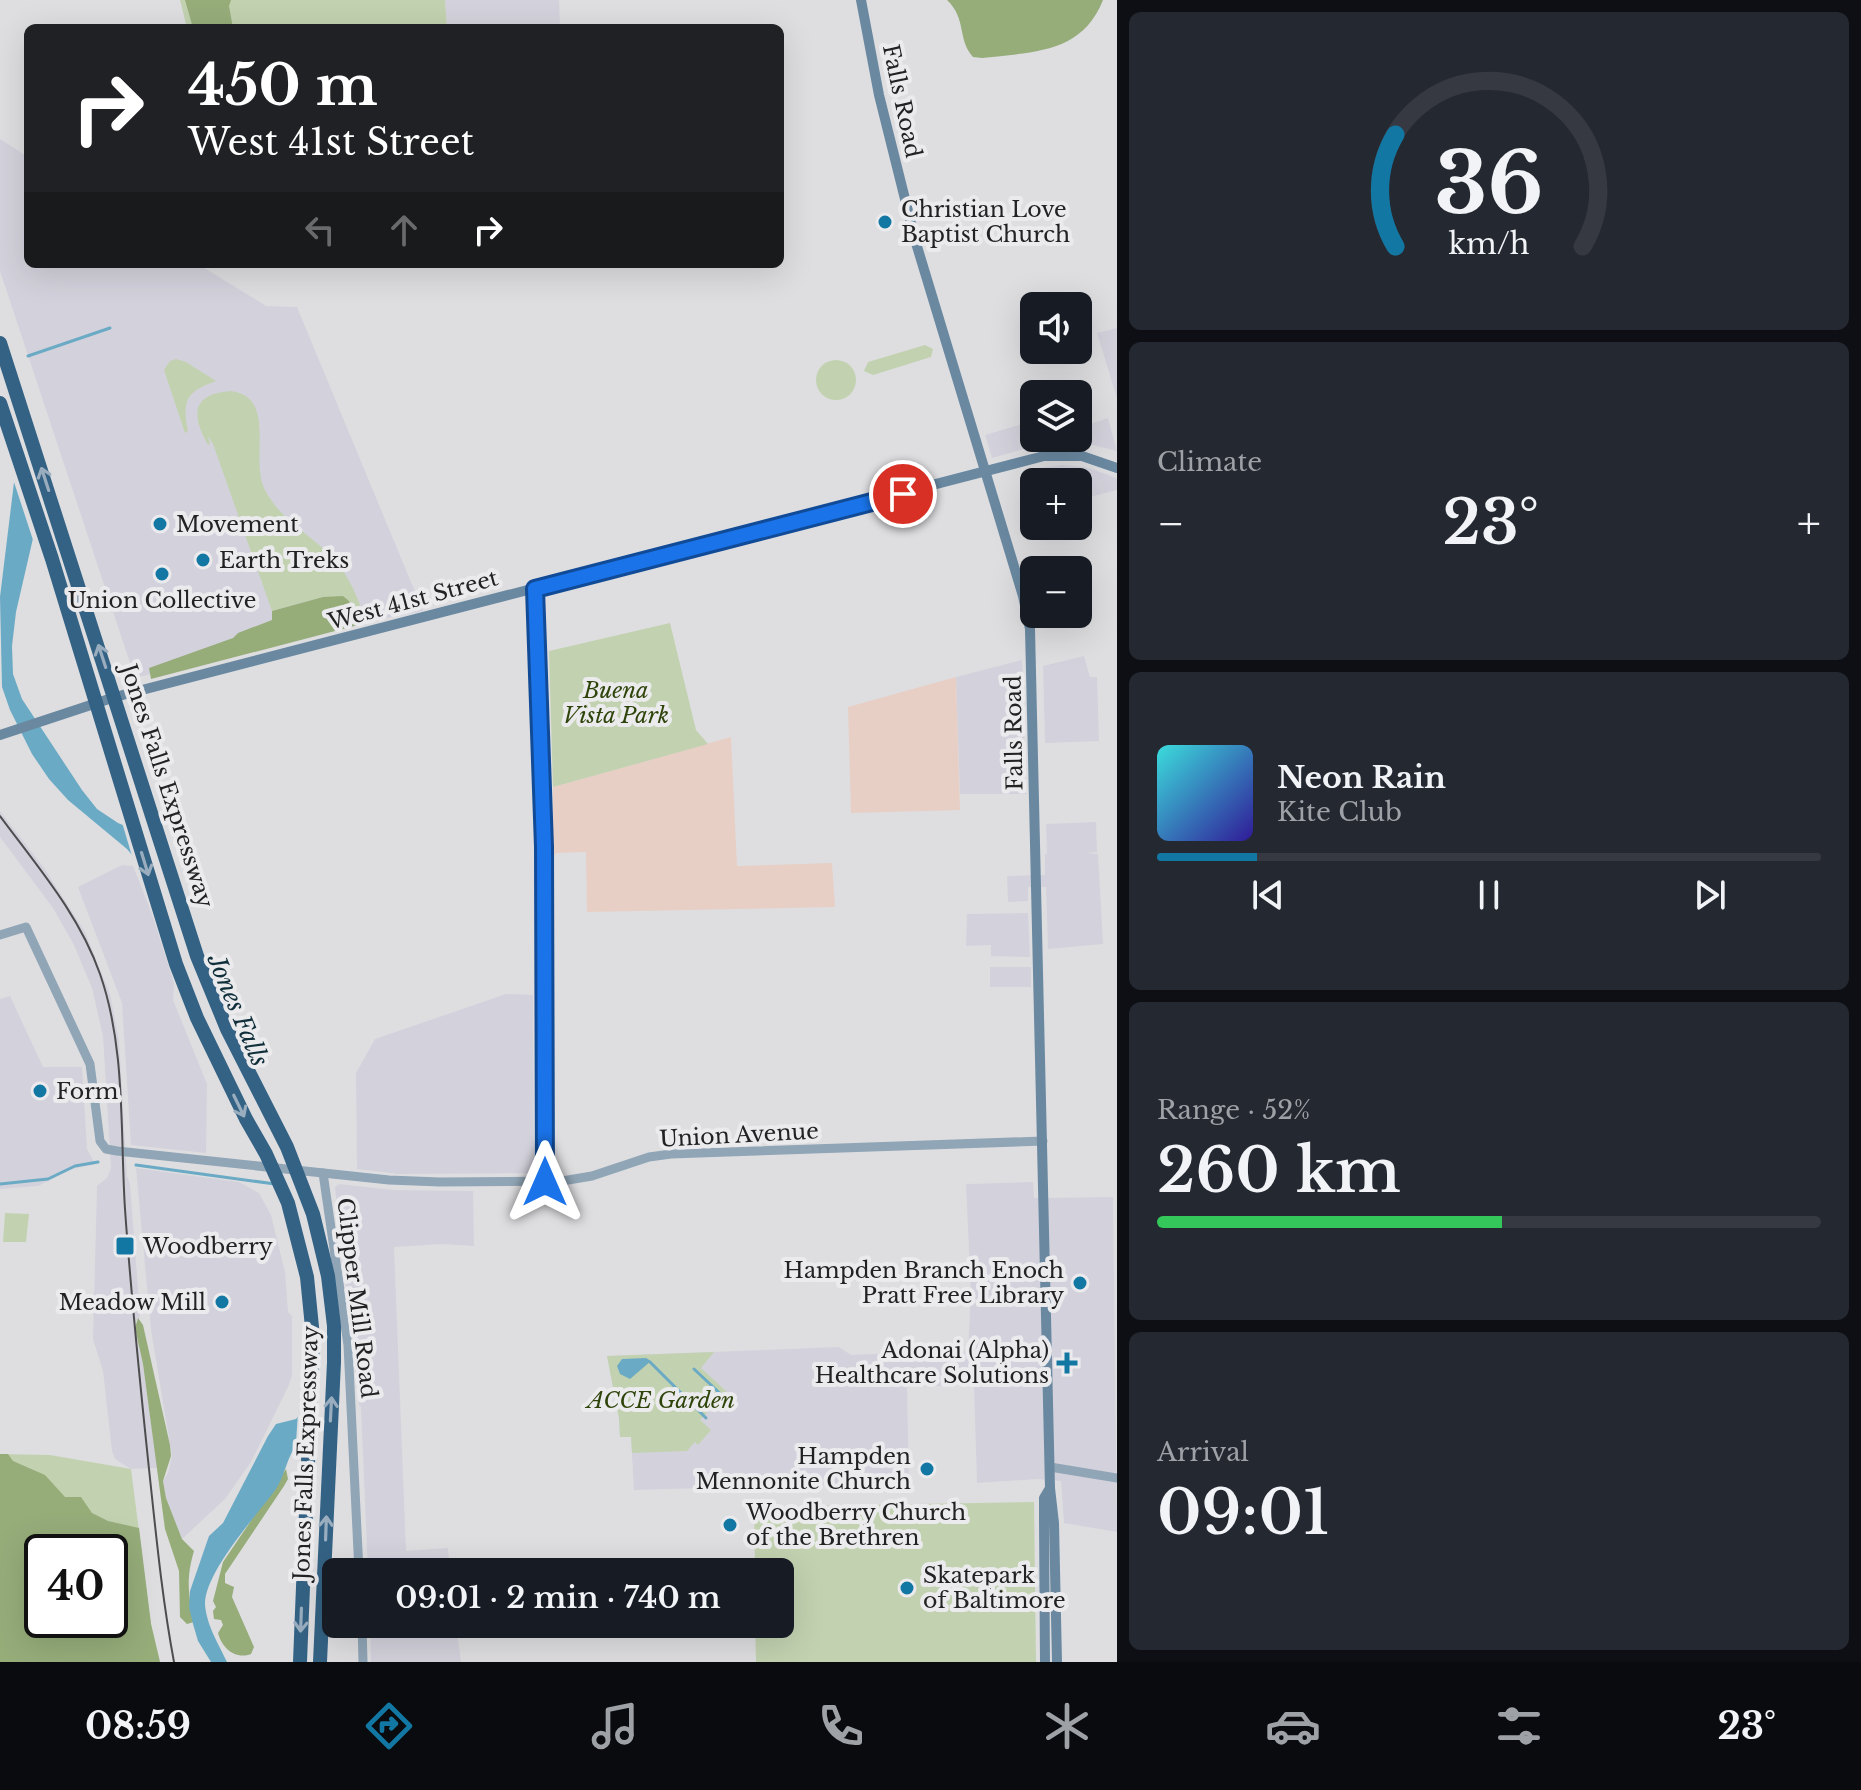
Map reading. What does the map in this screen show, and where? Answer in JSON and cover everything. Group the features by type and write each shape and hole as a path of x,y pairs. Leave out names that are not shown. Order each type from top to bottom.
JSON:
{"highway":[{"name":"Jones Falls Expressway","path":"0,343 197,956 227,1029 287,1147 323,1248 334,1326 320,1662"},
{"name":"Jones Falls Expressway","path":"0,403 52,559 176,964 197,1018 266,1154 295,1225 307,1277 313,1337 300,1662"}],"main road":[{"name":"Falls Road","path":"861,0 891,148 932,304 1023,596 1031,642 1050,1488 1054,1523 1057,1662"},
{"name":"West 41st Street","path":"0,735 115,697 1044,456 1090,458 1117,468"},
{"name":"Falls Road","path":"1045,1662 1044,1498 1050,1488"}],"street":[{"path":"535,589 544,847 545,1182"},
{"name":"Union Avenue","path":"0,935 26,927 87,1055 98,1135 106,1149 403,1181 545,1182 592,1176 633,1161 671,1154 1043,1141"},
{"name":"Clipper Mill Road","path":"323,1173 348,1345 358,1558"},
{"path":"1050,1467 1117,1478"},
{"path":"362,1638 363,1662"}],"shaded area":[{"path":"445,0 559,0 560,24 447,24"},
{"path":"0,139 24,154 24,268 204,268 266,306 297,307 423,611 351,625 135,678 0,271"},
{"path":"1117,328 1117,398 1097,333"},
{"path":"1108,418 1117,451 1092,445 1092,424"},
{"path":"1020,425 1020,450 992,458 985,435"},
{"path":"1063,465 1088,468 1038,468"},
{"path":"1092,469 1117,479 1117,490 1092,496"},
{"path":"1084,656 1090,677 1097,677 1099,741 1045,743 1043,666"},
{"path":"1022,660 1026,794 960,794 956,677"},
{"path":"956,677 960,810 851,813 848,707"},
{"path":"731,737 737,866 832,863 835,907 587,912 586,852 557,853 553,857 553,787"},
{"path":"0,811 44,868 85,932 110,994 119,1041 140,1315 135,1321 135,1328 157,1468 131,1469 115,1459 103,1371 93,1339 97,1186 107,1178 111,1168 103,1036 92,988 74,945 53,908 0,837"},
{"path":"1096,822 1097,852 1087,853 1098,854 1103,944 1048,949 1046,887 1028,887 1028,901 1008,902 1007,876 1045,875 1045,854 1049,853 1046,824"},
{"path":"122,865 133,866 152,914 174,983 173,1000 207,1084 206,1153 131,1145 122,1003 78,887"},
{"path":"1028,913 1030,957 991,956 991,945 966,946 967,914"},
{"path":"990,967 1031,967 1031,987 990,987"},
{"path":"506,994 533,995 532,1173 398,1174 357,1169 356,1073 375,1039"},
{"path":"10,996 43,1067 82,1067 87,1149 95,1164 72,1169 38,1186 0,1189 0,999"},
{"path":"136,1168 239,1182 259,1193 271,1215 285,1272 288,1312 292,1316 292,1375 289,1385 251,1462 225,1499 182,1539 166,1498 163,1481 172,1456 151,1330"},
{"path":"1033,1182 1034,1198 1113,1197 1117,1532 1064,1523 1061,1481 1038,1479 977,1483 974,1385 907,1387 909,1482 634,1490 631,1437 620,1437 607,1356 839,1347 851,1355 968,1350 971,1293 966,1184"},
{"path":"339,1184 393,1190 473,1191 474,1246 394,1247 406,1551 448,1548 449,1558 367,1558 361,1407 335,1187"},
{"path":"370,1638 458,1638 461,1662 371,1662"}],"green space":[{"path":"180,0 445,0 447,24 186,24"},
{"path":"185,0 231,0 232,24 192,24"},
{"path":"947,0 1103,0 1094,18 1069,40 1037,51 982,58 973,57 968,50 957,14"},
{"path":"925,345 933,349 931,357 873,375 864,371 868,362"},
{"path":"176,359 216,381 198,389 188,398 188,431 185,433 164,370 170,361"},
{"path":"836,360 850,366 856,380 850,394 836,400 822,394 816,380 822,366"},
{"path":"231,391 245,396 254,405 260,432 261,477 265,490 285,516 326,551 345,574 365,620 358,625 349,601 323,597 272,611 213,444 208,436 208,445 197,416 201,402 218,393"},
{"path":"343,596 349,601 358,625 151,679 149,668 233,638 238,633 272,620 272,611 323,597"},
{"name":"Buena Vista Park","path":"670,623 696,730 708,744 553,787 549,651"},
{"path":"5,1213 29,1214 26,1242 3,1242"},
{"path":"138,1318 143,1325 170,1445 171,1456 163,1481 166,1498 182,1539 194,1551 189,1586 194,1622 187,1624 180,1617 179,1571 165,1529 143,1364 135,1328"},
{"name":"ACCE Garden","path":"714,1352 701,1368 727,1392 700,1420 711,1430 698,1445 695,1442 687,1451 632,1453 631,1437 620,1437 607,1356"},
{"path":"0,1454 50,1455 131,1469 151,1624 160,1662 0,1662"},
{"path":"0,1454 8,1454 13,1461 45,1475 65,1497 81,1497 92,1513 108,1521 139,1528 151,1624 160,1662 0,1662"},
{"path":"286,1469 288,1479 284,1486 225,1574 225,1583 234,1587 232,1597 254,1647 251,1654 235,1654 226,1648 220,1638 221,1620 214,1619 216,1607 213,1601 223,1562"},
{"path":"1034,1502 1036,1662 756,1662 755,1638 794,1638 794,1558 755,1558 754,1507"}],"water":[{"path":"0,357 18,392 41,465 40,508 16,612 13,674 22,699 97,809 118,823 142,833 169,863 233,1055 295,1179 321,1254 330,1329 327,1415 321,1425 297,1444 276,1489 213,1576 205,1604 213,1634 227,1662 211,1662 198,1641 189,1607 190,1591 209,1536 223,1523 268,1436 276,1424 296,1419 304,1409 310,1358 296,1233 284,1194 206,1046 171,942 138,862 49,779 32,754 2,687 0,597 16,466 0,402"},
{"path":"646,1358 651,1361 630,1379 620,1374 617,1366 622,1359"}],"pier":[{"path":"0,353 45,488 34,543 11,473 0,416"},
{"name":"Jones Falls","path":"121,819 144,830 161,846 181,881 212,982 283,1144 331,1291 326,1428 303,1444 295,1458 306,1358 292,1234 267,1165 248,1137 203,1048 168,944 134,863"}],"waterway":[{"path":"28,356 110,328"},
{"path":"0,1184 48,1179 75,1166 98,1162"},
{"path":"136,1165 275,1184"},
{"path":"650,1362 706,1418"},
{"path":"694,1369 727,1400"}],"tram line":[{"path":"0,816 56,891 81,931 100,974 114,1031 139,1372 174,1662"}],"place":[{"name":"Christian Love Baptist Church","path":"885,222"},
{"name":"Movement","path":"160,524"},
{"name":"Earth Treks","path":"203,560"},
{"name":"Union Collective","path":"162,574"},
{"name":"Form","path":"40,1091"},
{"name":"Woodberry","path":"125,1246"},
{"name":"Hampden Branch Enoch Pratt Free Library","path":"1080,1283"},
{"name":"Meadow Mill","path":"222,1302"},
{"name":"Adonai (Alpha) Healthcare Solutions","path":"1067,1363"},
{"name":"Hampden Mennonite Church","path":"927,1469"},
{"name":"Woodberry Church of the Brethren","path":"730,1525"},
{"name":"Skatepark of Baltimore","path":"907,1588"}],"route":[{"path":"545,1182 544,847 535,589 903,494"}]}
